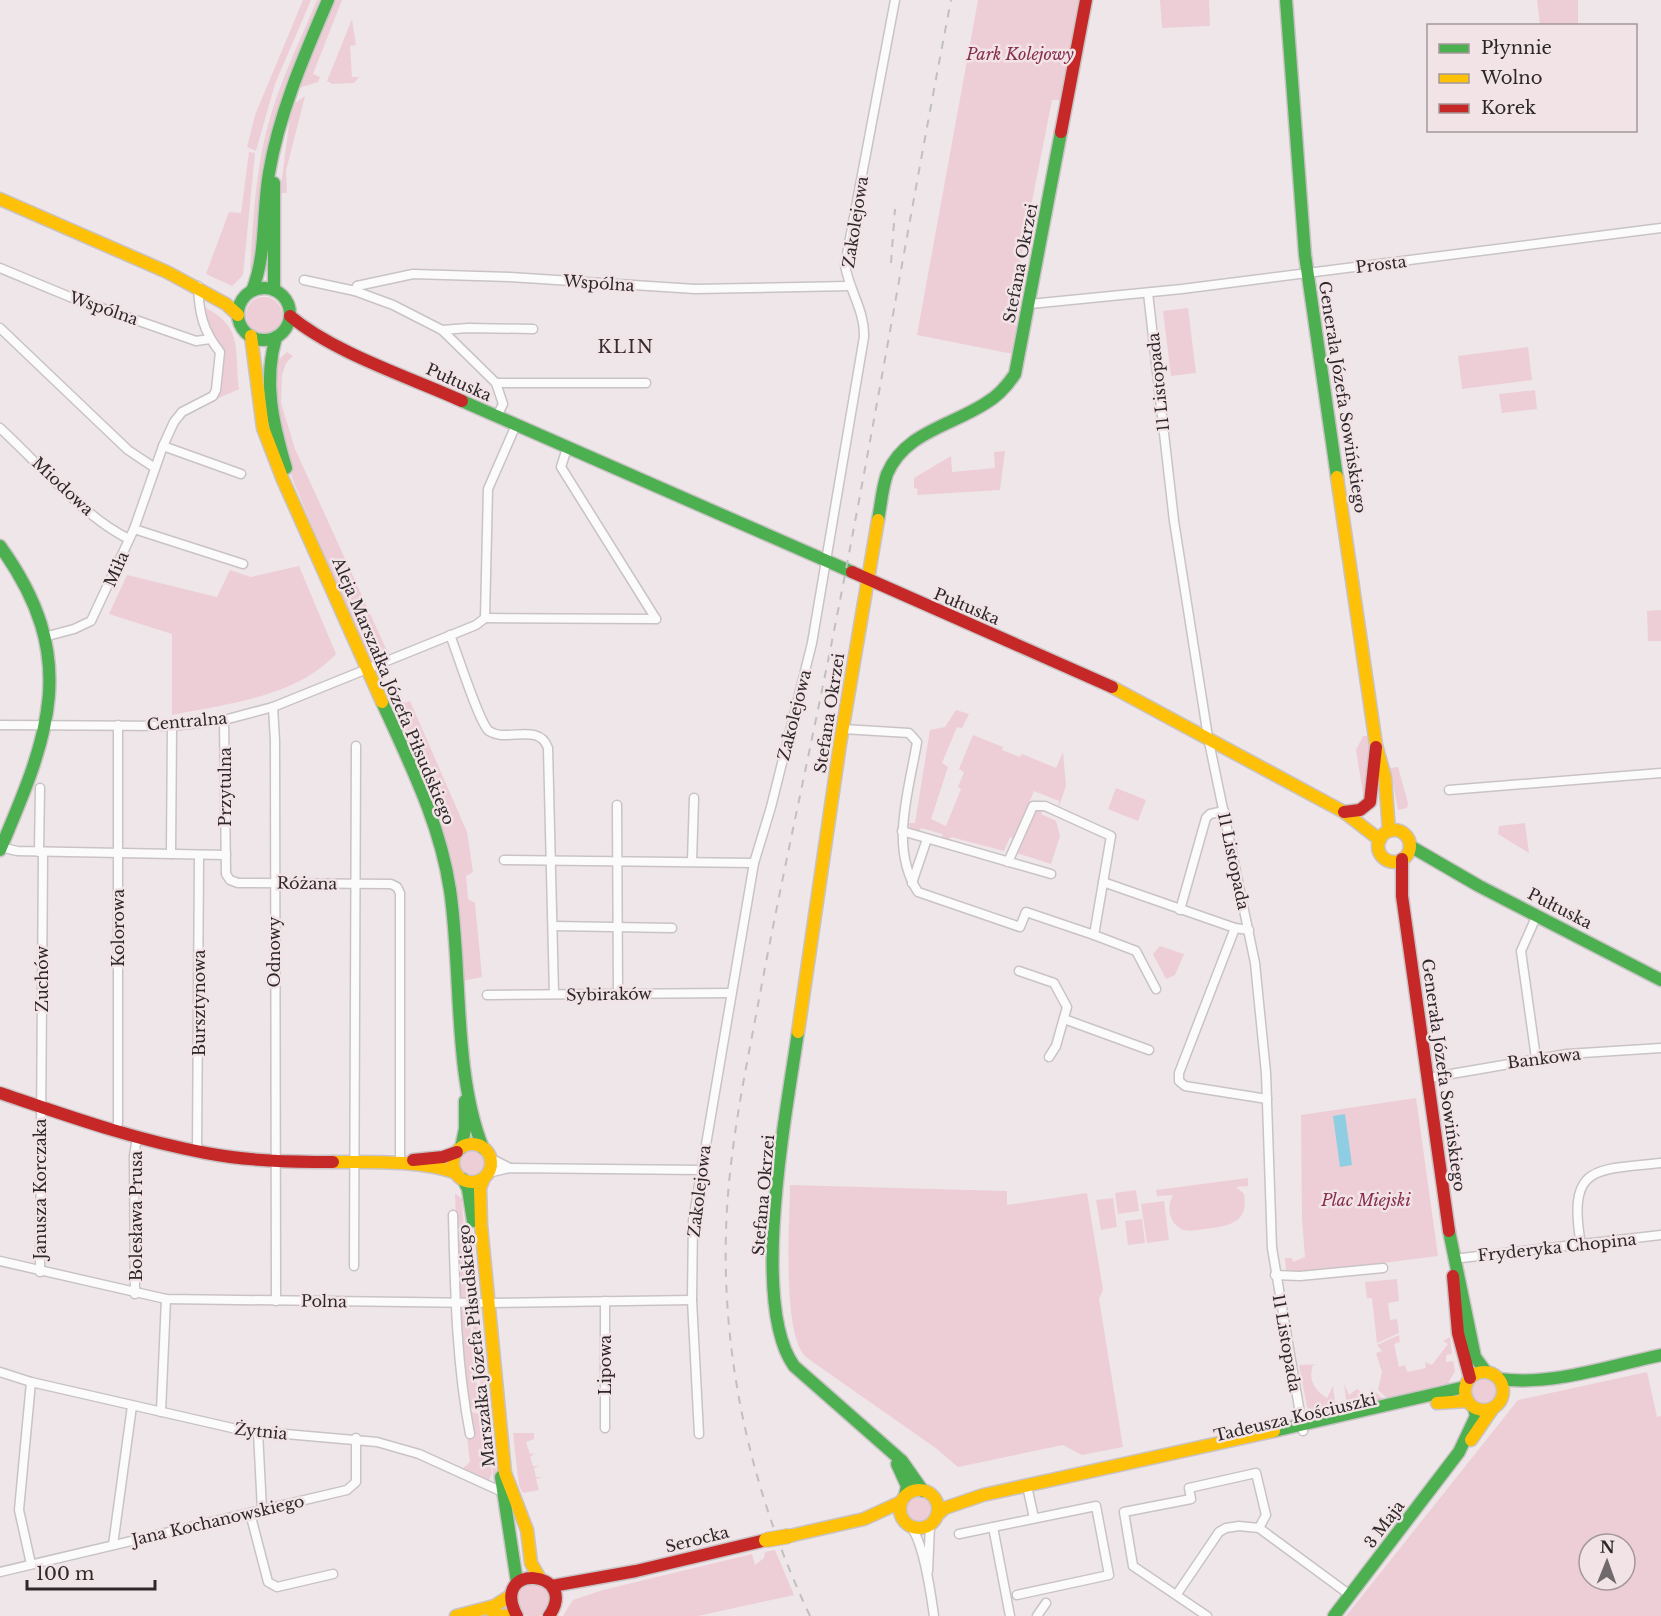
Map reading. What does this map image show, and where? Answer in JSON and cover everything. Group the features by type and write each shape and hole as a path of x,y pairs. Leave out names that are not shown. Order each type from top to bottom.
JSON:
{"street":[{"path":"238,315 258,273 266,196 275,145 289,95 327,0"},
{"name":"Zakolejowa","path":"699,1434 692,1300 693,1221 754,863 774,797 812,643 864,337 864,323 849,286 845,265 895,0"},
{"name":"Stefana Okrzei","path":"928,1494 902,1461 790,1362 782,1348 775,1305 774,1274 779,1182 807,956 887,475 897,456 915,439 1003,392 1015,374 1086,0"},
{"name":"Generała Józefa Sowińskiego","path":"1286,0 1307,273 1361,625 1376,746 1383,763 1388,796 1403,851 1402,896 1453,1259 1475,1357 1486,1372"},
{"path":"274,290 275,145"},
{"path":"0,200 198,286 234,307 243,329 250,336 263,340 279,335"},
{"name":"Prosta","path":"1030,304 1148,293 1661,228"},
{"name":"Wspólna","path":"0,268 70,297 196,341 210,339"},
{"name":"Wspólna","path":"355,291 362,284 413,274 510,277 695,289 849,286"},
{"path":"304,280 355,291 393,305 442,330 496,383 503,404 497,416"},
{"path":"198,286 238,297 263,288 274,290 285,298 290,316 279,335 269,379 276,427 292,496"},
{"name":"Miła","path":"44,637 74,629 91,621 134,529 163,446 182,412 213,396 216,390 220,352 210,339 199,311 198,286"},
{"name":"11 Listopada","path":"1148,293 1174,521 1208,737 1249,930 1258,990 1267,1099 1269,1210 1275,1275 1302,1427"},
{"name":"Pułtuska","path":"290,316 338,346"},
{"path":"0,328 128,450 155,468"},
{"path":"442,330 533,329"},
{"name":"Pułtuska","path":"279,335 298,334 338,346 826,559 868,581 1120,691 1385,834 1403,851 1444,865 1661,980"},
{"path":"250,336 263,428 292,496"},
{"path":"496,383 646,383"},
{"path":"485,618 488,489 516,425"},
{"name":"Miodowa","path":"0,428 81,505 115,532 129,539"},
{"path":"163,446 242,474"},
{"path":"554,994 547,744 534,734 498,734 484,726 450,635 476,626 485,618 656,619 561,467 567,447"},
{"name":"Aleja Marszałka Józefa Piłsudskiego","path":"292,496 366,669 428,804 445,856 451,894 467,1082 475,1128 487,1153"},
{"path":"134,529 243,564"},
{"path":"0,546 23,579 37,610 44,637 50,687 46,726 37,757 1,848 11,851 41,852 225,855"},
{"name":"Centralna","path":"0,725 172,726 224,720 273,707 450,635"},
{"name":"Odnowy","path":"273,707 275,741 276,1301"},
{"name":"Przytulna","path":"224,720 225,855"},
{"name":"Kolorowa","path":"116,1131 118,1122 118,725"},
{"path":"171,854 172,726"},
{"path":"843,729 909,733 915,737 917,742 902,831 903,850 912,884 918,892 1020,927 1026,912 1136,951 1156,988"},
{"path":"356,746 355,884 391,884 397,887 400,894 400,1163"},
{"path":"1344,812 1360,810 1370,802 1376,746"},
{"path":"1449,790 1661,773"},
{"name":"Zuchów","path":"40,788 40,1106"},
{"name":"Generała Józefa Sowińskiego","path":"1385,834 1388,796"},
{"path":"692,861 694,798"},
{"path":"1008,862 1030,809 1039,804 1110,836 1094,935"},
{"path":"617,805 618,993"},
{"path":"1180,909 1206,818 1210,814 1224,811"},
{"path":"902,831 1050,874"},
{"path":"1385,834 1380,853 1403,851"},
{"path":"912,884 927,839"},
{"name":"Bursztynowa","path":"197,1152 199,855"},
{"name":"Różana","path":"225,855 226,874 230,880 238,883 355,884 354,1266"},
{"path":"504,860 754,863"},
{"path":"1103,882 1235,928 1249,930"},
{"path":"1536,1058 1521,951 1537,915"},
{"path":"553,926 672,928"},
{"path":"1235,928 1179,1073 1179,1081 1185,1086 1267,1099"},
{"path":"1019,971 1054,984 1067,1007 1056,1046 1049,1057"},
{"name":"Sybiraków","path":"487,995 731,993"},
{"path":"1064,1019 1149,1050"},
{"name":"Bankowa","path":"1428,1078 1567,1054 1659,1051"},
{"name":"Aleja Marszałka Józefa Piłsudskiego","path":"459,1150 465,1128 467,1082"},
{"path":"0,1093 138,1138 197,1152 275,1162 400,1163 441,1168 473,1182 486,1175 509,1168 700,1170"},
{"name":"Janusza Korczaka","path":"40,1106 40,1272"},
{"name":"Bolesława Prusa","path":"135,1294 134,1155 138,1138"},
{"path":"400,1163 443,1157 472,1144 509,1168"},
{"path":"459,1150 453,1162 459,1176"},
{"path":"486,1175 487,1153"},
{"path":"1581,1245 1575,1211 1584,1184 1592,1173 1604,1169 1661,1163"},
{"name":"Marszałka Józefa Piłsudskiego","path":"486,1175 480,1188 485,1303 502,1491 518,1582"},
{"name":"Marszałka Józefa Piłsudskiego","path":"459,1176 468,1189 473,1220 505,1473 527,1530 531,1563 539,1577"},
{"path":"453,1215 456,1303 464,1407 470,1434"},
{"name":"Fryderyka Chopina","path":"1453,1259 1661,1235"},
{"name":"Generała Józefa Sowińskiego","path":"1453,1259 1454,1299 1469,1393"},
{"name":"Polna","path":"0,1261 135,1294 166,1299 456,1303 692,1300"},
{"path":"1275,1275 1300,1276 1383,1268"},
{"path":"161,1412 166,1299"},
{"name":"Lipowa","path":"605,1301 605,1428"},
{"path":"1555,1377 1509,1381 1498,1379 1486,1372 1469,1393 1484,1410 1511,1391 1555,1377 1661,1354"},
{"name":"Żytnia","path":"0,1372 31,1382 132,1406 258,1432 356,1438 419,1454 502,1491 515,1501"},
{"path":"1497,1402 1503,1388 1498,1379"},
{"path":"31,1382 19,1509 31,1564"},
{"name":"Tadeusza Kościuszki","path":"934,1520 945,1508 983,1495 1131,1464 1151,1466 1277,1440 1302,1427 1436,1403 1469,1393"},
{"name":"3 Maja","path":"1460,1452 1476,1416 1469,1393"},
{"name":"3 Maja","path":"1334,1616 1477,1433 1497,1402"},
{"path":"113,1545 132,1406"},
{"path":"258,1432 262,1510"},
{"name":"Jana Kochanowskiego","path":"0,1572 351,1488 356,1479 356,1438"},
{"name":"Stefana Okrzei","path":"893,1455 904,1478 903,1499"},
{"path":"1207,1616 1133,1566 1124,1512 1191,1499 1189,1488 1256,1473 1266,1515 1259,1528"},
{"path":"1027,1486 1034,1518"},
{"path":"855,1522 893,1508 912,1492 928,1494 938,1505 934,1520 928,1574"},
{"name":"Tadeusza Kościuszki","path":"928,1494 983,1495"},
{"path":"903,1499 900,1512 917,1536 928,1574 934,1616"},
{"path":"959,1534 1096,1506 1109,1575 1017,1595"},
{"path":"250,1513 268,1582 277,1587 333,1574"},
{"path":"855,1522 895,1519 920,1528 934,1520"},
{"name":"Serocka","path":"552,1586 636,1572 766,1540 855,1522"},
{"path":"1177,1594 1219,1532 1226,1528 1239,1526 1259,1528 1350,1595"},
{"path":"993,1527 1010,1616"},
{"name":"Serocka","path":"552,1611 567,1595 636,1572"},
{"path":"456,1616 497,1605 510,1596 518,1582 524,1578 539,1577 552,1586 555,1593 552,1611"},
{"path":"510,1596 512,1610 516,1616"},
{"path":"1037,1616 1046,1603"},
{"path":"493,1616 516,1616"}],"green space":[{"path":"303,0 311,0 275,84 256,151 247,147 255,115"},
{"path":"317,0 319,0 313,18 272,128 264,177 255,270 250,269 257,184 266,133 282,82"},
{"path":"335,0 342,0 313,74 320,77 318,82 299,88"},
{"name":"Park Kolejowy","path":"978,0 1082,0 1064,100 1052,100 1009,318 1017,326 1013,354 917,335"},
{"path":"1160,0 1209,0 1210,26 1162,28"},
{"path":"1537,0 1578,0 1578,24 1540,24"},
{"path":"352,19 356,45 350,46 352,77 359,77 354,83 332,84 327,81"},
{"path":"305,96 286,171 287,193 280,193 290,117 295,103"},
{"path":"249,152 255,153 243,275 232,286 206,274 229,212 241,213"},
{"path":"264,297 276,303 282,315 276,327 264,333 252,327 246,315 252,303"},
{"path":"201,306 215,313 225,322 235,340 239,389 212,401 219,394 223,355 209,333"},
{"path":"1188,308 1196,373 1171,376 1163,311"},
{"path":"1528,347 1532,380 1462,389 1458,356"},
{"path":"287,352 293,356 286,363 282,375 281,403 295,449 388,653 368,663 292,478 272,381 275,363"},
{"path":"1535,390 1537,409 1502,413 1499,394"},
{"path":"1005,451 1000,490 917,495 918,489 914,488 914,478 951,456 952,472 995,468 994,452"},
{"path":"299,566 336,654 320,669 301,680 281,689 238,702 172,715 172,634 109,614 127,575 217,597 230,570 251,577"},
{"path":"1661,610 1661,641 1648,641 1647,611"},
{"path":"390,678 404,703 410,701 467,832 473,872 466,876 468,899 475,903 482,977 463,981 450,857 384,692"},
{"path":"956,710 969,714 962,728 957,727 942,763 948,767 931,819 946,826 961,789 958,787 964,772 959,769 973,735 1003,747 1002,750 1020,757 1022,754 1056,768 1063,752 1066,786 1058,809 1059,801 1034,791 1014,839 1010,837 1004,851 951,837 949,843 943,840 942,834 921,828 919,833 912,830 907,823 915,823 930,730 945,727"},
{"path":"1363,736 1369,736 1368,792 1364,800 1356,750"},
{"path":"1398,767 1408,803 1407,808 1398,810 1390,768"},
{"path":"1116,788 1146,800 1138,821 1108,809"},
{"path":"1043,809 1041,814 1056,821 1060,836 1051,864 1014,852 1032,810"},
{"path":"1525,823 1529,853 1498,834 1499,826"},
{"path":"1160,946 1184,954 1175,975 1166,979 1153,954"},
{"name":"Plac Miejski","path":"1416,1098 1438,1256 1320,1271 1286,1272 1285,1258 1292,1258 1293,1262 1305,1257 1302,1219 1301,1115"},
{"path":"472,1151 480,1155 484,1163 480,1171 472,1175 464,1171 460,1163 464,1155"},
{"path":"1248,1178 1248,1186 1236,1187 1244,1194 1245,1203 1238,1220 1220,1227 1198,1230 1183,1230 1178,1227 1169,1210 1173,1195 1157,1196 1156,1190"},
{"path":"790,1185 1007,1191 1007,1205 1087,1193 1103,1290 1099,1299 1123,1447 1082,1455 1063,1445 958,1467 937,1449 807,1358 799,1346 793,1327 790,1304"},
{"path":"1136,1190 1139,1211 1118,1214 1115,1193"},
{"path":"455,1193 462,1199 468,1299 463,1300 459,1296"},
{"path":"1113,1198 1117,1227 1101,1230 1096,1200"},
{"path":"467,1201 474,1245 475,1292 470,1299 464,1203"},
{"path":"1164,1201 1169,1240 1147,1243 1141,1204"},
{"path":"1142,1219 1145,1243 1128,1245 1125,1221"},
{"path":"1397,1279 1399,1301 1388,1303 1390,1320 1397,1319 1399,1333 1377,1343 1372,1298 1367,1298 1365,1282"},
{"path":"468,1306 480,1412 468,1406 460,1311"},
{"path":"470,1306 477,1313 480,1353 486,1370 497,1473 494,1482"},
{"path":"1399,1335 1400,1342 1394,1344 1399,1367 1405,1365 1407,1372 1426,1368 1425,1362 1432,1365 1448,1344 1443,1341 1450,1337 1452,1354 1446,1355 1446,1362 1453,1361 1455,1371 1446,1387 1388,1399 1378,1390 1382,1372 1376,1353 1382,1351 1377,1345"},
{"path":"1318,1364 1313,1365 1311,1375 1313,1384 1327,1398 1333,1386 1336,1410 1315,1414 1307,1407 1299,1365"},
{"path":"1647,1372 1657,1417 1661,1416 1661,1616 1346,1616 1518,1400"},
{"path":"1484,1378 1493,1382 1497,1391 1493,1400 1484,1404 1475,1400 1471,1391 1475,1382"},
{"path":"1344,1384 1349,1395 1357,1389 1367,1397 1372,1389 1384,1400 1347,1407"},
{"path":"468,1410 481,1415 492,1474 488,1482 461,1470 470,1462 467,1437 474,1435"},
{"path":"513,1433 534,1433 534,1439 526,1442 530,1454 535,1453 530,1457 533,1466 539,1466 534,1468 536,1477 542,1477 536,1479 539,1490 523,1493 519,1486"},
{"path":"919,1497 928,1501 932,1510 928,1519 919,1523 910,1519 906,1510 910,1501"},
{"path":"775,1550 794,1595 698,1616 563,1616 573,1600 603,1590 752,1554 755,1565 764,1558 765,1552"},
{"path":"533,1583 545,1588 550,1600 545,1612 533,1617 521,1612 516,1600 521,1588"}],"water":[{"path":"1345,1114 1352,1165 1340,1167 1333,1116"}],"railway":[{"path":"810,1616 772,1524 745,1428 729,1330 726,1281 727,1203 737,1120 747,1065 775,916 824,683 951,0"},
{"path":"891,263 895,209"}],"traffic: fast":[{"path":"252,291 260,263 273,151 301,64 328,0"},
{"path":"1286,0 1305,255 1337,477"},
{"path":"878,520 887,474 905,448 930,431 990,400 1009,383 1015,374 1061,132"},
{"path":"274,183 274,290"},
{"path":"264,288 278,292 286,300 290,314 286,328 278,336 264,340 250,336 242,328 238,314 242,300 250,292 264,288"},
{"path":"276,337 270,370 271,403 286,468"},
{"path":"462,401 852,572"},
{"path":"0,546 25,587 41,625 49,661 49,697 43,733 32,770 0,850"},
{"path":"382,702 423,794 445,865 454,921 467,1088 473,1119 483,1148"},
{"path":"1410,846 1479,886 1661,980"},
{"path":"798,1032 786,1108 775,1204 774,1298 781,1337 794,1366 902,1461 923,1491"},
{"path":"461,1148 465,1129 465,1101"},
{"path":"463,1179 468,1189 473,1221"},
{"path":"1449,1231 1475,1357 1486,1372"},
{"path":"1499,1379 1539,1380 1560,1377 1661,1355"},
{"path":"1274,1431 1465,1387"},
{"path":"1334,1616 1459,1452 1476,1416 1474,1408"},
{"path":"897,1464 907,1486 905,1496"},
{"path":"501,1477 517,1582"}],"traffic: slow":[{"path":"0,199 167,272 226,304 238,315"},
{"path":"251,336 263,428 283,480 382,702"},
{"path":"1337,477 1376,745 1385,777 1389,831"},
{"path":"798,1032 840,744 878,520"},
{"path":"1112,687 1344,812 1380,840"},
{"path":"1394,830 1405,835 1410,846 1405,857 1394,862 1383,857 1378,846 1383,835 1394,830"},
{"path":"472,1144 485,1150 491,1163 485,1176 472,1182 459,1176 453,1163 459,1150 472,1144"},
{"path":"333,1162 412,1164 456,1173"},
{"path":"484,1178 480,1188 481,1225 505,1473 527,1530 531,1563 539,1577"},
{"path":"1484,1372 1491,1373 1497,1378 1502,1384 1503,1391 1502,1398 1497,1404 1491,1409 1484,1410 1477,1409 1471,1404 1466,1398 1465,1391 1466,1384 1471,1378 1477,1373 1484,1372"},
{"path":"1437,1403 1467,1401"},
{"path":"1471,1440 1493,1408"},
{"path":"937,1515 945,1508 983,1495 1274,1431"},
{"path":"919,1490 926,1491 932,1496 937,1502 938,1509 937,1516 932,1522 926,1527 919,1528 912,1527 906,1522 901,1516 900,1509 901,1502 906,1496 912,1491 919,1490"},
{"path":"789,1536 864,1519 901,1502"},
{"path":"766,1540 789,1536"},
{"path":"456,1616 494,1606 510,1596"},
{"path":"493,1616 516,1615"}],"traffic: jam":[{"path":"1061,132 1086,0"},
{"path":"290,316 328,342 350,353 462,401"},
{"path":"852,572 1112,687"},
{"path":"1344,812 1360,810 1370,802 1376,747"},
{"path":"1402,859 1402,896 1449,1231"},
{"path":"0,1093 102,1127 180,1148 253,1159 333,1162"},
{"path":"413,1160 443,1157 457,1152"},
{"path":"1453,1276 1458,1333 1470,1378"},
{"path":"552,1586 636,1571 766,1540"},
{"path":"517,1616 511,1598 514,1586 523,1580 534,1578 545,1581 553,1589 556,1601 549,1616"}],"district":[{"name":"KLIN","path":"626,347"}]}
